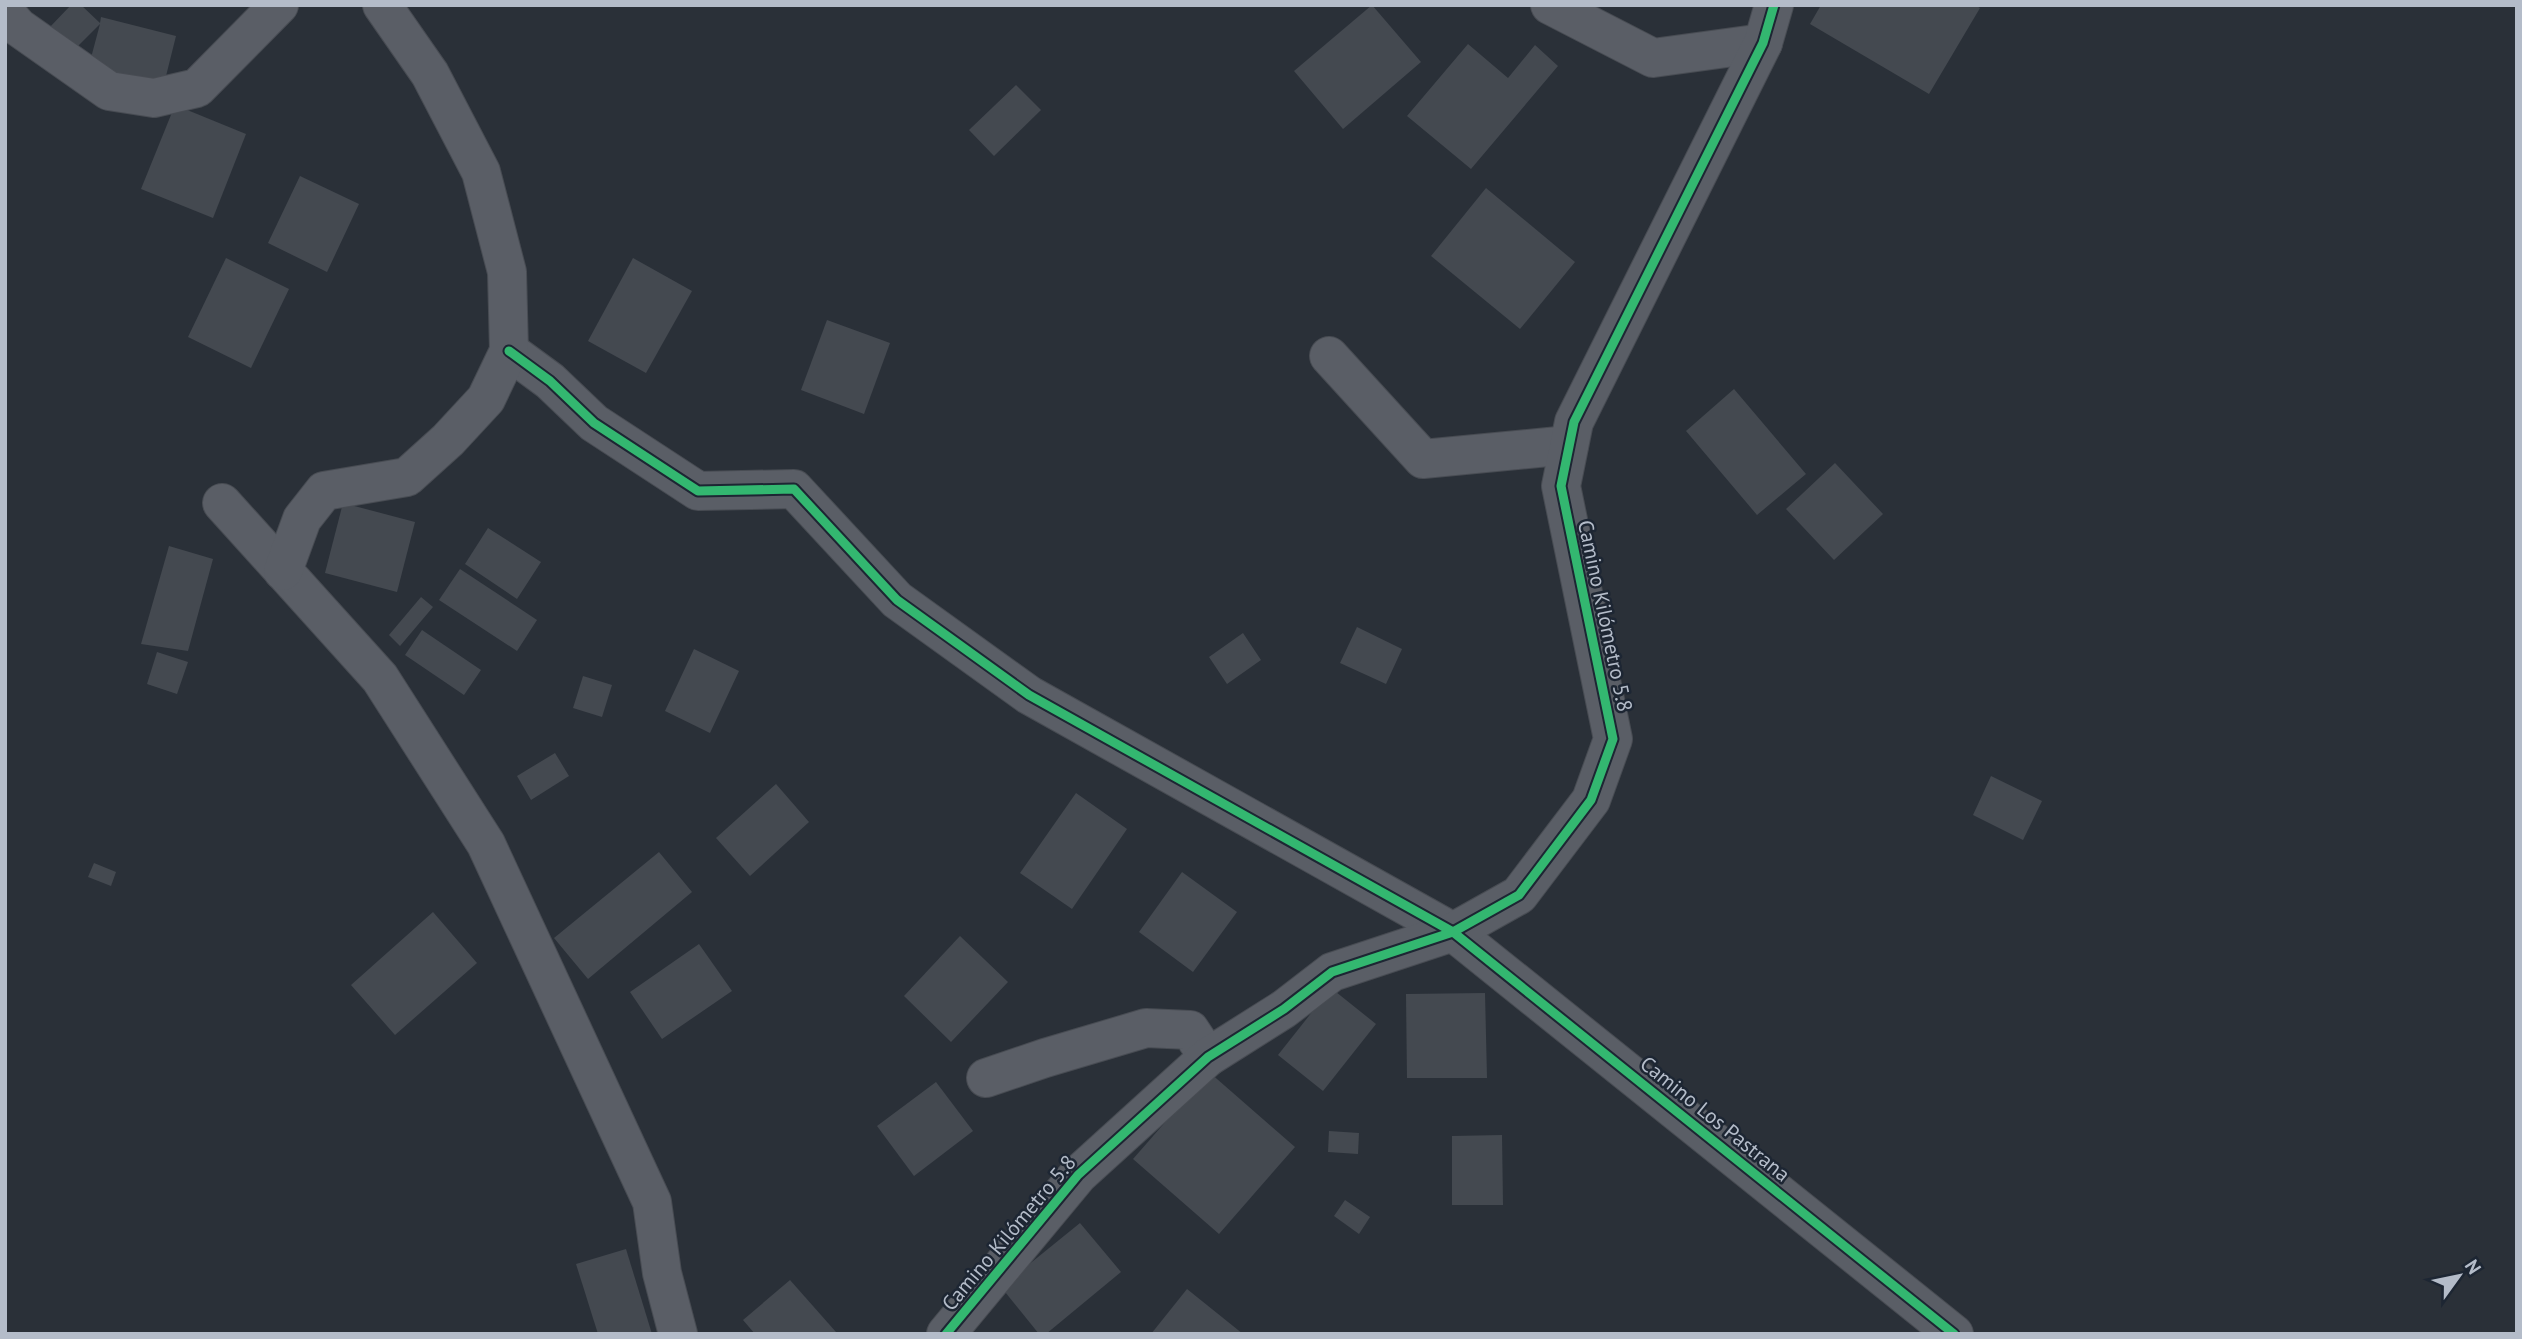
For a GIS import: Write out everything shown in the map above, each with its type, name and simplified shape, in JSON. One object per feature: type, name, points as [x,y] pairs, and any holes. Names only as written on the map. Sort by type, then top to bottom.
[{"type":"street","points":[[5,12],[18,27],[108,91],[154,98],[197,88],[279,5]]},
{"type":"street","points":[[283,571],[302,519],[324,491],[407,477],[449,440],[486,399],[509,351],[507,272],[481,172],[430,74],[382,5]]},
{"type":"street","points":[[1550,5],[1653,58],[1763,43]]},
{"type":"street","name":"Camino Kilómetro 5.8","points":[[946,1334],[1078,1175],[1208,1057],[1284,1009],[1332,972],[1453,932],[1519,895],[1591,800],[1613,739],[1561,486],[1574,422],[1763,43],[1774,5]]},
{"type":"street","name":"Camino Los Pastrana","points":[[509,351],[550,381],[594,423],[698,491],[794,489],[897,600],[1029,695],[1453,932],[1954,1334]]},
{"type":"street","points":[[1329,356],[1423,459],[1569,445]]},
{"type":"street","points":[[222,503],[380,678],[486,844],[652,1202],[662,1273],[678,1334]]},
{"type":"street","points":[[986,1079],[1146,1028],[1190,1030],[1208,1057]]},
{"type":"building","points":[[71,5],[81,5],[100,23],[101,17],[176,36],[163,88],[88,69],[100,24],[72,52],[49,28]]},
{"type":"building","points":[[1372,5],[1421,62],[1343,129],[1294,71]]},
{"type":"building","points":[[1821,5],[1975,5],[1980,8],[1929,94],[1810,24]]},
{"type":"building","points":[[1468,44],[1508,78],[1535,45],[1558,66],[1471,169],[1407,116]]},
{"type":"building","points":[[1016,85],[1041,110],[994,156],[969,130]]},
{"type":"building","points":[[175,105],[246,134],[213,218],[141,189]]},
{"type":"building","points":[[300,176],[359,204],[327,272],[268,243]]},
{"type":"building","points":[[1486,188],[1575,262],[1520,329],[1431,256]]},
{"type":"building","points":[[226,258],[289,289],[251,368],[188,337]]},
{"type":"building","points":[[633,258],[692,291],[646,373],[588,341]]},
{"type":"building","points":[[827,320],[890,343],[864,414],[801,390]]},
{"type":"building","points":[[1734,389],[1806,474],[1757,515],[1686,431]]},
{"type":"building","points":[[1835,463],[1883,514],[1834,560],[1786,509]]},
{"type":"building","points":[[343,503],[415,522],[397,592],[325,573]]},
{"type":"building","points":[[488,528],[541,562],[517,599],[465,564]]},
{"type":"building","points":[[169,546],[213,559],[188,651],[141,644]]},
{"type":"building","points":[[460,569],[537,620],[517,651],[439,600]]},
{"type":"building","points":[[421,597],[433,607],[400,646],[389,635]]},
{"type":"building","points":[[1357,627],[1402,649],[1386,684],[1340,663]]},
{"type":"building","points":[[422,630],[481,670],[464,695],[405,655]]},
{"type":"building","points":[[1243,633],[1261,660],[1227,684],[1209,657]]},
{"type":"building","points":[[694,649],[739,671],[710,733],[665,711]]},
{"type":"building","points":[[157,652],[188,662],[177,694],[147,684]]},
{"type":"building","points":[[583,676],[612,685],[602,717],[573,708]]},
{"type":"building","points":[[555,753],[569,776],[531,800],[517,776]]},
{"type":"building","points":[[1991,776],[2042,801],[2023,840],[1973,815]]},
{"type":"building","points":[[776,784],[809,822],[750,876],[716,838]]},
{"type":"building","points":[[1076,793],[1127,829],[1072,909],[1020,873]]},
{"type":"building","points":[[659,852],[692,892],[588,979],[554,938]]},
{"type":"building","points":[[94,863],[116,872],[111,886],[88,877]]},
{"type":"building","points":[[1182,872],[1237,912],[1193,972],[1139,932]]},
{"type":"building","points":[[433,912],[477,963],[395,1035],[351,985]]},
{"type":"building","points":[[960,936],[1008,982],[951,1042],[904,996]]},
{"type":"building","points":[[699,944],[732,991],[662,1039],[630,992]]},
{"type":"building","points":[[1331,988],[1376,1024],[1323,1091],[1278,1055]]},
{"type":"building","points":[[1485,993],[1487,1078],[1407,1078],[1406,994]]},
{"type":"building","points":[[1209,1072],[1295,1147],[1219,1234],[1133,1159]]},
{"type":"building","points":[[936,1082],[973,1131],[914,1176],[877,1126]]},
{"type":"building","points":[[1329,1131],[1359,1133],[1358,1154],[1328,1152]]},
{"type":"building","points":[[1502,1135],[1503,1205],[1452,1205],[1452,1136]]},
{"type":"building","points":[[1345,1200],[1370,1217],[1359,1234],[1334,1216]]},
{"type":"building","points":[[1080,1223],[1121,1272],[1046,1334],[1039,1334],[1001,1287]]},
{"type":"building","points":[[626,1249],[652,1334],[598,1334],[576,1264]]},
{"type":"building","points":[[790,1280],[835,1334],[755,1334],[743,1320]]},
{"type":"building","points":[[1187,1289],[1243,1334],[1151,1334]]},
{"type":"cycle path","points":[[946,1334],[1078,1175],[1208,1057],[1284,1009],[1332,972],[1453,932],[1519,895],[1591,800],[1613,739],[1561,486],[1574,422],[1763,43],[1774,5]]},
{"type":"cycle path","points":[[509,351],[550,381],[594,423],[698,491],[794,489],[897,600],[1029,695],[1453,932],[1954,1334]]}]
